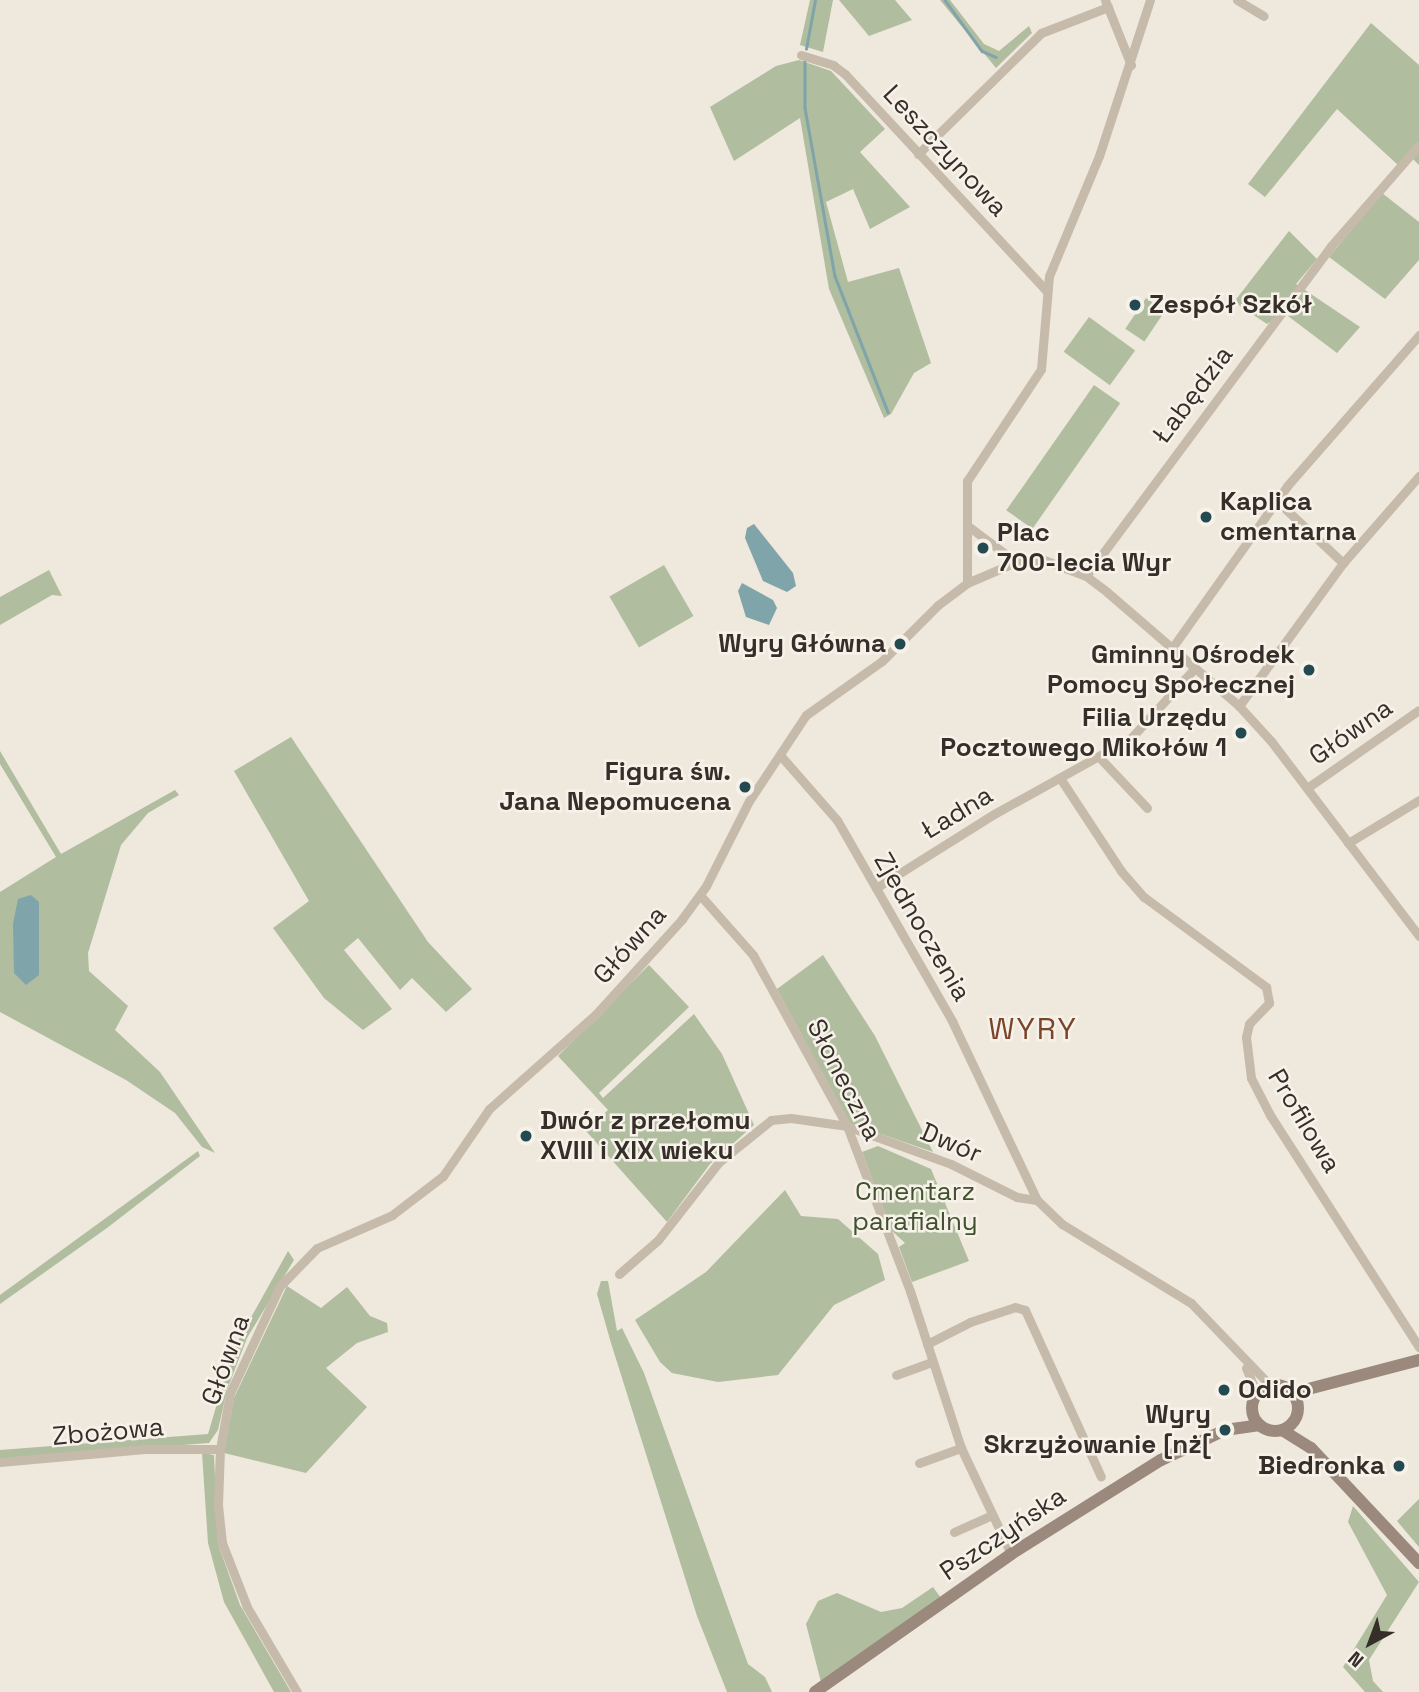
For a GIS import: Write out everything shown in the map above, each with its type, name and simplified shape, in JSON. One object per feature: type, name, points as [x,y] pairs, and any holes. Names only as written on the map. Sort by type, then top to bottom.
[{"type":"main road","points":[[1419,1360],[1293,1393],[1282,1386],[1270,1385],[1257,1394],[1252,1407],[1259,1425],[1282,1430],[1311,1448],[1419,1563]]},
{"type":"main road","points":[[1282,1430],[1331,1385]]},
{"type":"main road","points":[[1293,1393],[1297,1414],[1311,1448]]},
{"type":"main road","name":"Pszczyńska","points":[[1225,1430],[1252,1407]]},
{"type":"main road","name":"Pszczyńska","points":[[815,1692],[1011,1554],[1178,1450],[1225,1430],[1259,1425]]},
{"type":"street","points":[[967,583],[971,471],[1035,385],[1041,369],[1049,276],[1131,65],[1150,0]]},
{"type":"street","points":[[1237,0],[1264,16]]},
{"type":"street","points":[[918,154],[1041,33],[1107,3],[1131,65]]},
{"type":"street","name":"Leszczynowa","points":[[801,55],[833,65],[845,74],[1047,291]]},
{"type":"street","name":"Łabędzia","points":[[1086,576],[1315,267],[1419,145]]},
{"type":"street","points":[[1172,648],[1277,501],[1320,446],[1419,335]]},
{"type":"street","points":[[1239,706],[1343,563],[1419,476]]},
{"type":"street","points":[[1277,501],[1343,563]]},
{"type":"street","points":[[968,526],[1016,562]]},
{"type":"street","name":"Główna","points":[[297,1692],[247,1606],[222,1543],[220,1449],[230,1393],[244,1356],[292,1271],[317,1248],[392,1215],[443,1176],[489,1109],[596,1014],[700,895],[749,802],[806,715],[882,661],[937,604],[967,583],[1016,562],[1044,560],[1086,576],[1239,706],[1307,788],[1419,936]]},
{"type":"street","name":"Ładna","points":[[876,888],[1099,757],[1145,726],[1195,668]]},
{"type":"street","name":"Główna","points":[[1307,788],[1419,710]]},
{"type":"street","name":"Zjednoczenia","points":[[780,755],[821,799],[953,1021],[1037,1200],[1062,1224],[1191,1303],[1226,1335],[1243,1360],[1257,1394]]},
{"type":"street","points":[[1099,757],[1147,808]]},
{"type":"street","name":"Profilowa","points":[[1060,778],[1121,871],[1144,897],[1266,987],[1269,1003],[1249,1024],[1246,1037],[1251,1078],[1270,1115],[1419,1347]]},
{"type":"street","points":[[1348,843],[1419,800]]},
{"type":"street","name":"Słoneczna","points":[[700,895],[753,955],[847,1126],[927,1344],[961,1448],[1011,1554]]},
{"type":"street","name":"Dwór","points":[[620,1274],[658,1240],[719,1162],[761,1126],[791,1118],[847,1126],[951,1164],[1017,1197],[1037,1200]]},
{"type":"street","points":[[927,1344],[981,1319],[1015,1307],[1025,1310],[1101,1477]]},
{"type":"street","name":"Zjednoczenia","points":[[1243,1360],[1270,1385]]},
{"type":"street","points":[[896,1374],[932,1362]]},
{"type":"street","points":[[919,1463],[961,1448]]},
{"type":"street","name":"Zbożowa","points":[[0,1462],[147,1449],[220,1449]]},
{"type":"street","points":[[954,1532],[992,1515]]},
{"type":"green space","points":[[810,0],[833,0],[823,52],[800,45]]},
{"type":"green space","points":[[839,0],[895,0],[912,20],[869,36]]},
{"type":"green space","points":[[940,0],[950,0],[984,44],[999,51],[1029,26],[1032,33],[996,68]]},
{"type":"green space","points":[[1371,23],[1419,65],[1419,165],[1413,159],[1398,165],[1337,109],[1265,197],[1248,184]]},
{"type":"green space","points":[[799,60],[831,71],[885,129],[860,152],[910,207],[870,229],[853,189],[826,202],[848,282],[899,268],[931,363],[914,373],[891,414],[884,418],[829,289],[800,118],[734,161],[710,107],[776,66]]},
{"type":"green space","points":[[1382,193],[1419,222],[1419,260],[1385,299],[1329,257]]},
{"type":"green space","points":[[1289,231],[1317,259],[1296,284],[1360,327],[1337,353],[1284,313],[1267,324],[1234,302]]},
{"type":"green space","points":[[1146,298],[1165,311],[1144,342],[1125,329]]},
{"type":"green space","points":[[1089,317],[1135,351],[1110,385],[1064,352]]},
{"type":"green space","points":[[1094,385],[1120,403],[1032,529],[1006,510]]},
{"type":"green space","points":[[664,565],[694,616],[639,648],[609,596]]},
{"type":"green space","points":[[49,570],[62,596],[52,595],[0,625],[0,597]]},
{"type":"green space","points":[[291,737],[428,942],[472,989],[446,1012],[412,978],[400,990],[358,938],[344,950],[392,1009],[363,1030],[324,998],[273,928],[309,901],[234,771]]},
{"type":"green space","points":[[0,751],[61,854],[175,790],[179,795],[148,813],[121,845],[88,953],[89,971],[128,1006],[115,1030],[160,1072],[215,1153],[202,1147],[175,1113],[126,1080],[0,1012],[0,892],[56,857],[0,764]]},
{"type":"green space","points":[[823,955],[875,1036],[933,1152],[849,1123],[777,989]]},
{"type":"green space","points":[[649,965],[689,1007],[599,1093],[603,1098],[694,1014],[722,1054],[754,1125],[710,1164],[667,1222],[586,1131],[608,1110],[558,1056]]},
{"type":"green space","name":"Cmentarz parafialny","points":[[878,1146],[931,1169],[969,1261],[912,1282],[899,1247],[905,1243],[892,1231],[862,1152]]},
{"type":"green space","points":[[198,1151],[200,1156],[107,1228],[0,1304],[0,1295]]},
{"type":"green space","points":[[785,1190],[801,1216],[838,1219],[878,1254],[885,1280],[834,1305],[778,1375],[718,1382],[672,1373],[660,1362],[635,1320],[706,1272]]},
{"type":"green space","points":[[288,1251],[294,1260],[247,1338],[227,1390],[218,1430],[209,1443],[0,1459],[0,1450],[208,1434],[233,1350]]},
{"type":"green space","points":[[601,1281],[608,1281],[617,1331],[622,1328],[644,1373],[748,1664],[765,1677],[772,1692],[727,1692],[697,1616],[611,1343],[597,1294]]},
{"type":"green space","points":[[287,1286],[321,1308],[347,1287],[370,1316],[387,1323],[388,1332],[357,1343],[326,1368],[367,1407],[306,1473],[224,1453],[234,1398]]},
{"type":"green space","points":[[202,1453],[214,1455],[218,1544],[240,1605],[291,1692],[274,1692],[224,1602],[208,1543]]},
{"type":"green space","points":[[1419,1499],[1419,1547],[1397,1521]]},
{"type":"green space","points":[[1353,1506],[1419,1582],[1369,1660],[1373,1681],[1383,1692],[1365,1692],[1343,1667],[1387,1595],[1348,1522]]},
{"type":"green space","points":[[933,1587],[941,1598],[821,1682],[806,1624],[818,1601],[837,1593],[881,1612],[902,1608]]},
{"type":"water","points":[[754,524],[793,573],[796,586],[787,592],[763,581],[745,538],[747,528]]},
{"type":"water","points":[[742,583],[773,600],[777,608],[769,625],[746,617],[738,591]]},
{"type":"water","points":[[31,895],[39,902],[39,975],[26,985],[14,973],[13,924],[18,899]]},
{"type":"waterway","points":[[806,49],[815,0]]},
{"type":"waterway","points":[[945,0],[982,51],[996,57]]},
{"type":"waterway","points":[[805,60],[805,108],[835,276],[888,412]]},
{"type":"place","name":"Zespół Szkół","points":[[1135,305]]},
{"type":"place","name":"Kaplica cmentarna","points":[[1206,517]]},
{"type":"place","name":"Plac 700-lecia Wyr","points":[[983,548]]},
{"type":"place","name":"Wyry Główna","points":[[900,644]]},
{"type":"place","name":"Gminny Ośrodek Pomocy Społecznej","points":[[1309,670]]},
{"type":"place","name":"Filia Urzędu Pocztowego Mikołów 1","points":[[1241,733]]},
{"type":"place","name":"Figura św. Jana Nepomucena","points":[[745,787]]},
{"type":"place","name":"Dwór z przełomu XVIII i XIX wieku","points":[[526,1136]]},
{"type":"place","name":"Odido","points":[[1224,1390]]},
{"type":"place","name":"Wyry Skrzyżowanie [nż[","points":[[1225,1430]]},
{"type":"place","name":"Biedronka","points":[[1399,1466]]},
{"type":"district","name":"WYRY","points":[[1033,1029]]}]
